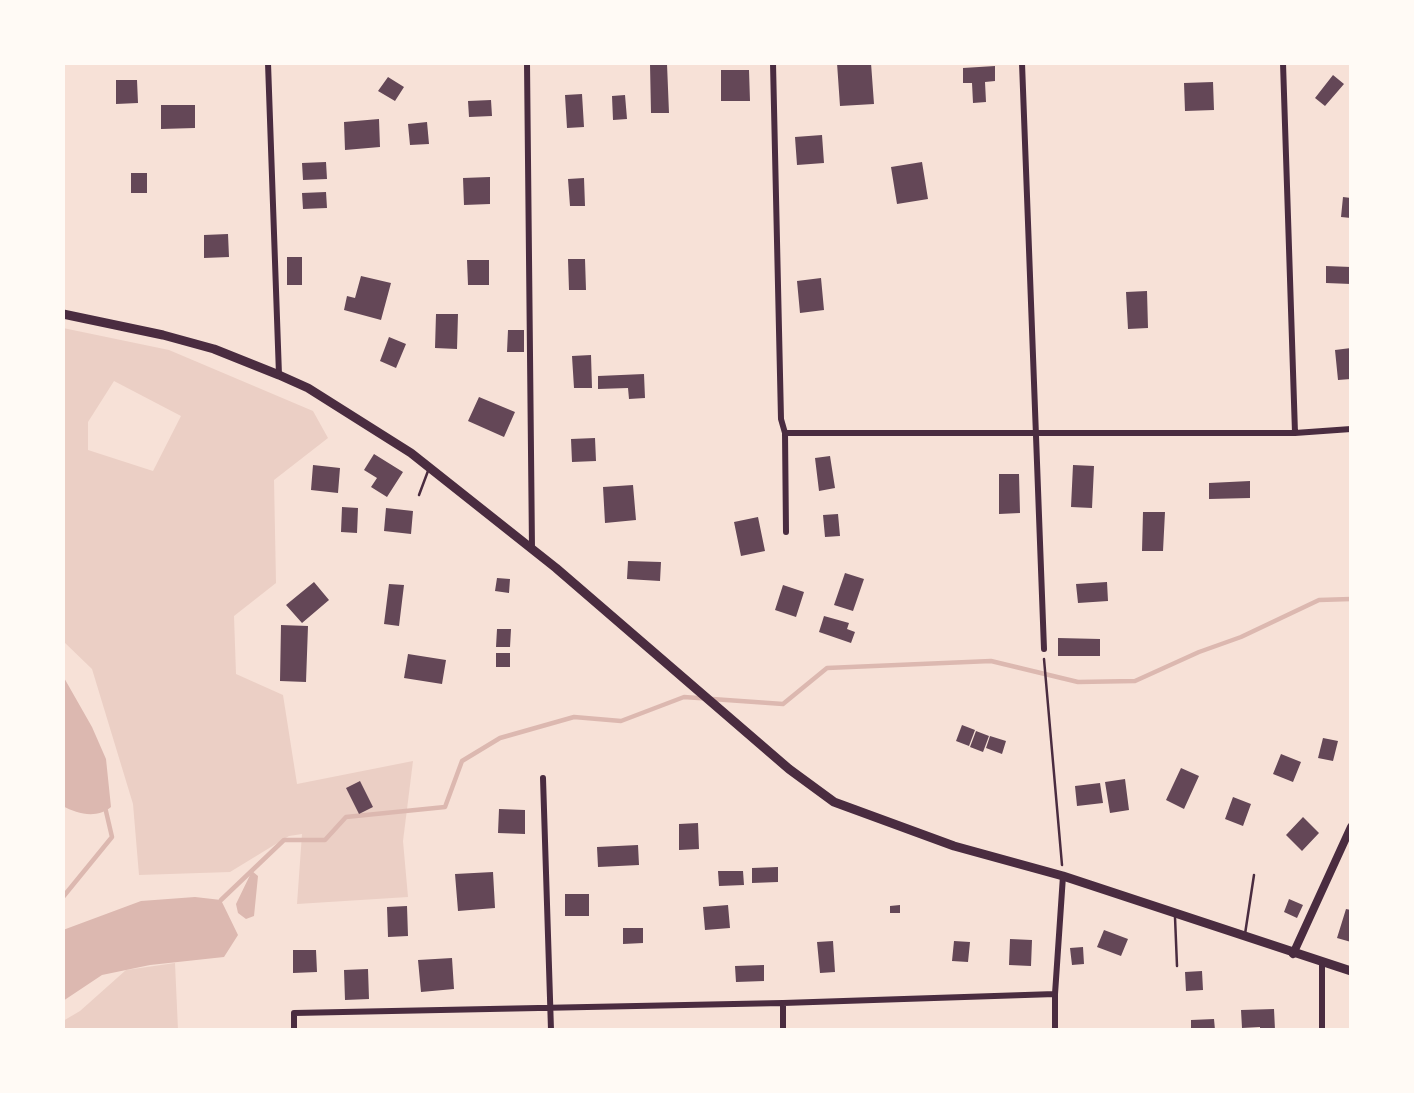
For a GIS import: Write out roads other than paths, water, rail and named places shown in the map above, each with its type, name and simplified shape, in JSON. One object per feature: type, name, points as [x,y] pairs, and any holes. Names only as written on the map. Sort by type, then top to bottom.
[{"type":"main road","points":[[63,314],[163,335],[214,349],[308,388],[411,453],[532,549],[789,769],[834,802],[954,846],[1063,876],[1351,971]]},
{"type":"street","points":[[268,63],[279,375]]},
{"type":"street","points":[[527,63],[532,549]]},
{"type":"street","points":[[773,63],[780,419],[785,433],[786,532]]},
{"type":"street","points":[[1022,63],[1044,649]]},
{"type":"street","points":[[1283,63],[1295,433]]},
{"type":"street","points":[[785,433],[1295,433],[1351,429]]},
{"type":"street","points":[[543,778],[551,1030]]},
{"type":"street","points":[[1293,954],[1351,827]]},
{"type":"street","points":[[1055,1030],[1063,876]]},
{"type":"street","points":[[1322,962],[1322,1030]]},
{"type":"street","points":[[294,1030],[293,1013],[783,1003],[1055,994]]},
{"type":"street","points":[[783,1003],[783,1030]]},
{"type":"lane","points":[[419,495],[429,468]]},
{"type":"lane","points":[[1245,937],[1254,875]]},
{"type":"lane","points":[[1175,913],[1177,966]]},
{"type":"waterway","points":[[221,900],[284,840],[325,840],[346,817],[445,807],[462,761],[500,738],[574,717],[621,721],[684,697],[783,704],[827,668],[991,661],[1078,682],[1135,681],[1199,652],[1241,637],[1319,600],[1351,599]]},
{"type":"waterway","points":[[63,897],[112,837],[105,807]]}]
